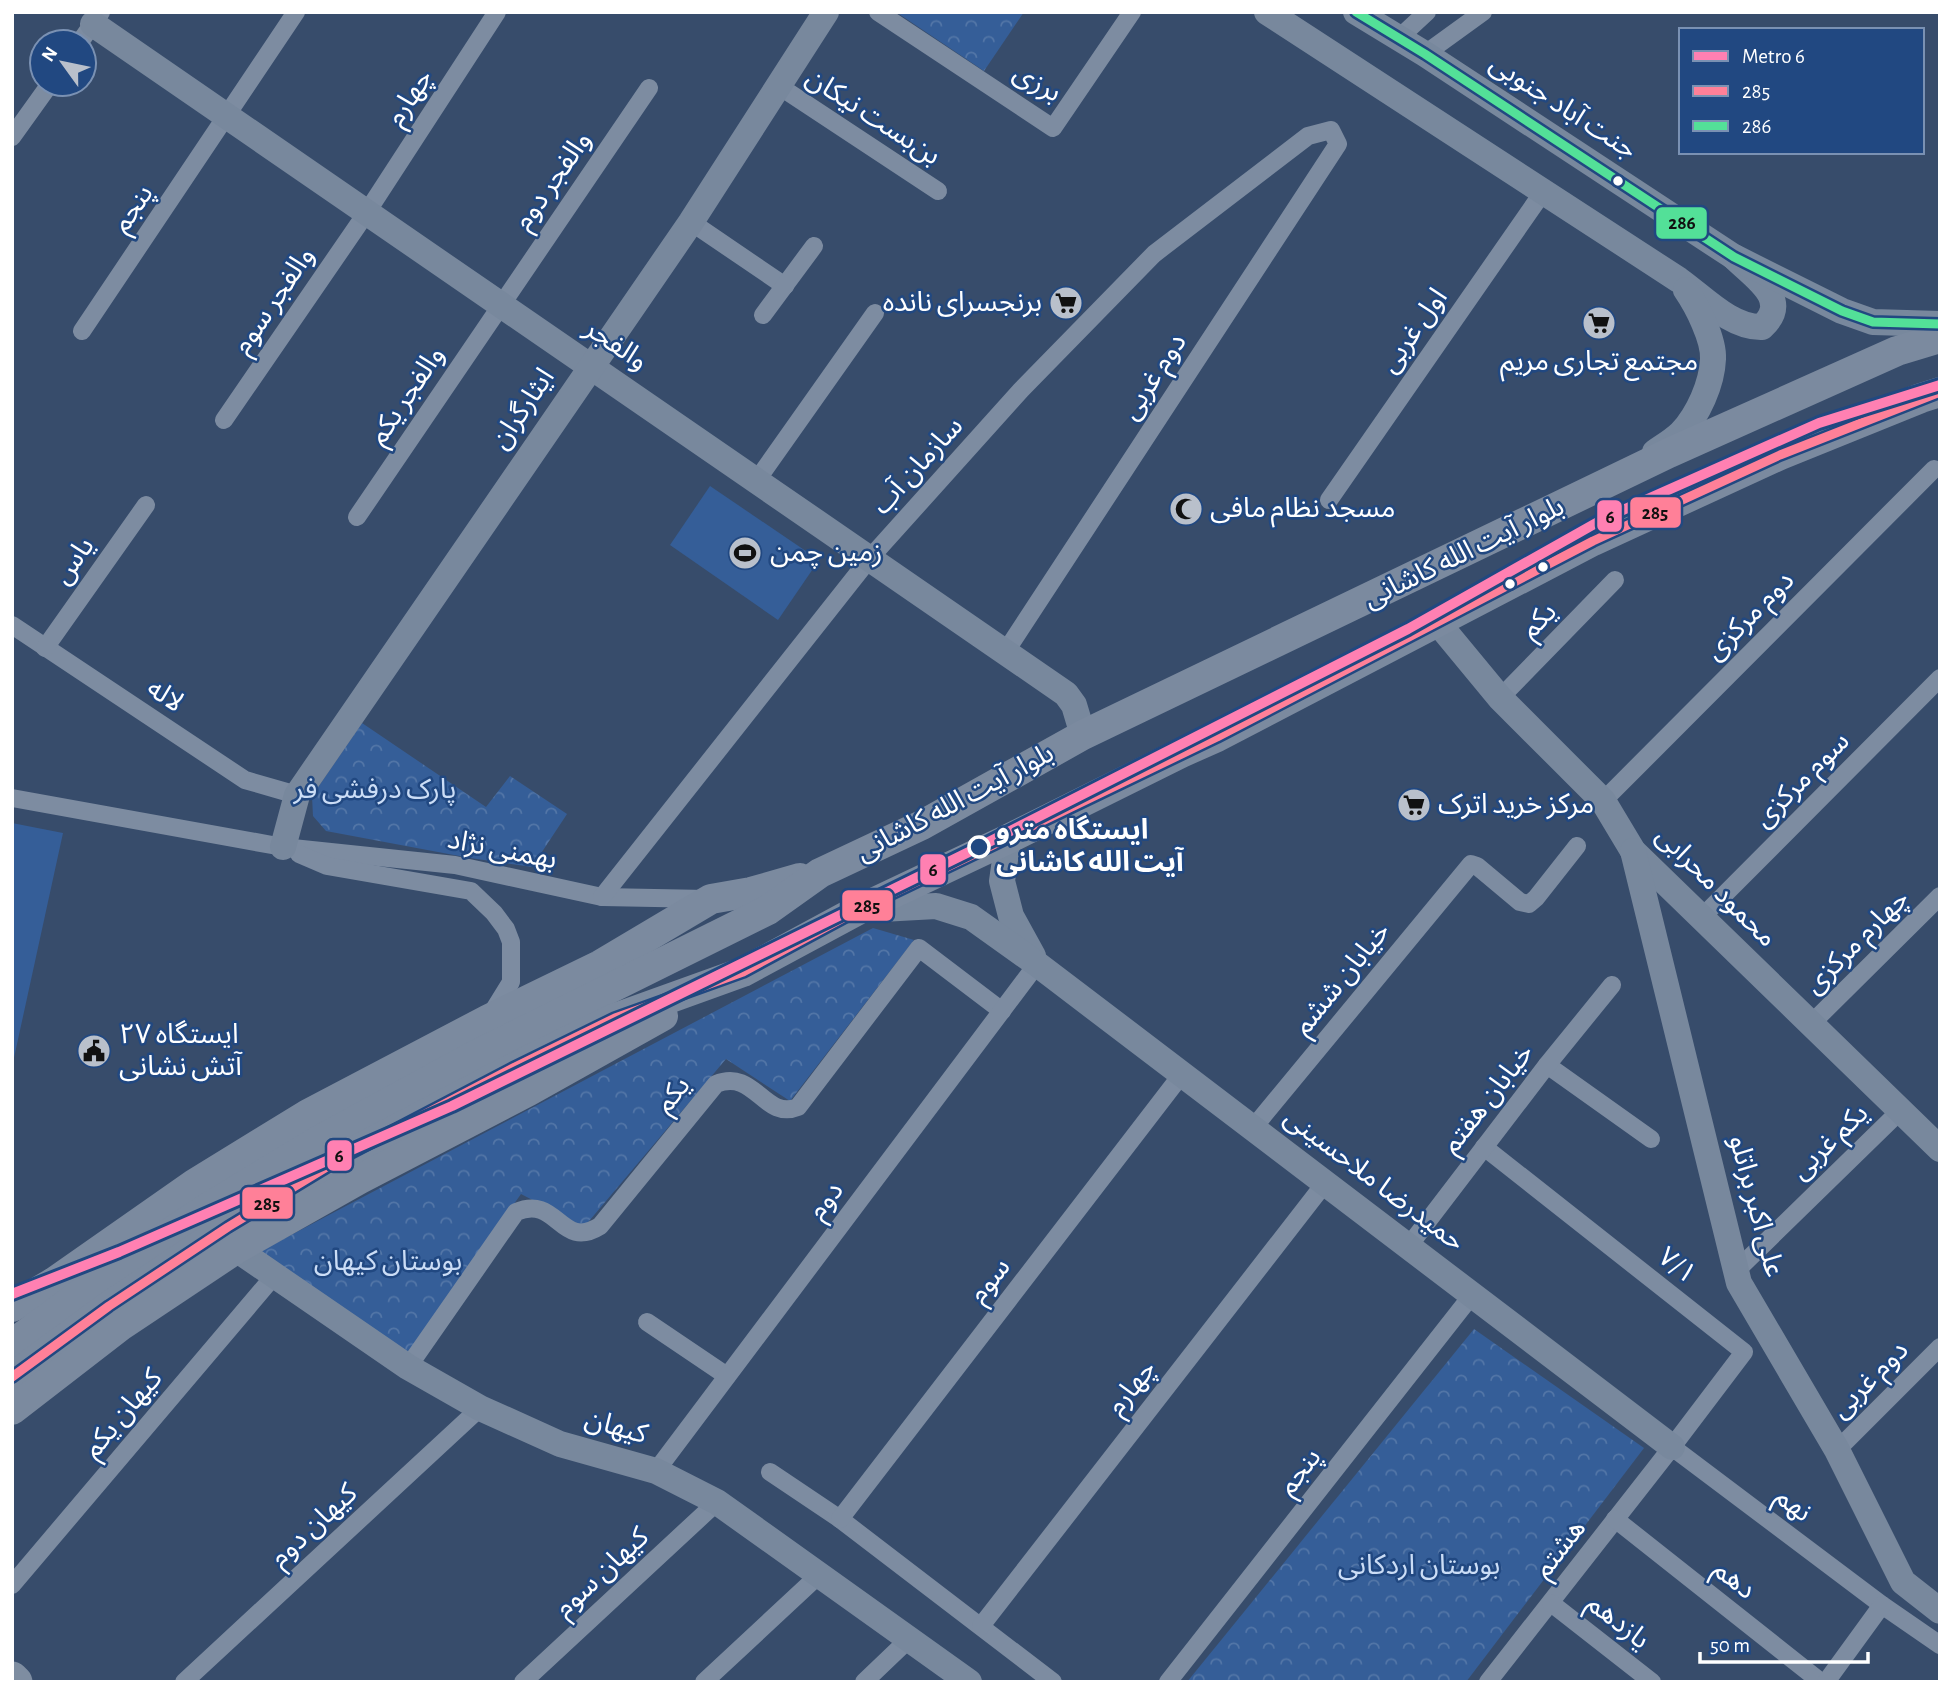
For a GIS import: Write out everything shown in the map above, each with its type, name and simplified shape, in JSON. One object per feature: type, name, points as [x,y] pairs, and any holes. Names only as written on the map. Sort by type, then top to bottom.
[{"type":"main road","name":"بلوار آیت الله کاشانی","points":[[12,1344],[102,1278],[201,1212],[318,1140],[476,1055],[768,910],[820,873],[922,825],[1083,735],[1805,391],[1897,351],[1940,338]]},
{"type":"main road","name":"بلوار آیت الله کاشانی","points":[[12,1377],[109,1306],[228,1227],[345,1156],[515,1067],[615,1018],[743,972],[858,910],[1217,737],[1593,541],[1780,456],[1933,401]]},
{"type":"main road","points":[[12,1307],[54,1282],[194,1184],[308,1114],[487,1020],[600,965],[711,899],[751,892],[820,873]]},
{"type":"main road","points":[[12,1410],[122,1325],[236,1250],[360,1179],[743,972]]},
{"type":"street","name":"پنجم","points":[[82,331],[296,12]]},
{"type":"street","name":"چهارم","points":[[367,212],[497,12]]},
{"type":"street","name":"ایثارگران","points":[[284,847],[297,795],[691,222],[826,12]]},
{"type":"street","name":"برزی","points":[[878,12],[1053,128],[1132,12]]},
{"type":"street","points":[[1267,12],[1679,280],[1736,321],[1752,327],[1762,327],[1771,319],[1775,306],[1770,292],[1734,257]]},
{"type":"street","name":"جنت آباد جنوبی","points":[[1356,12],[1426,54],[1734,257]]},
{"type":"street","points":[[1399,38],[1427,12]]},
{"type":"street","points":[[1426,54],[1483,12]]},
{"type":"street","name":"والفجر","points":[[91,26],[227,116],[1006,651],[1066,694],[1074,705],[1083,735]]},
{"type":"street","name":"بن‌بست نیکان","points":[[779,86],[938,191]]},
{"type":"street","name":"والفجر دوم","points":[[500,304],[649,88]]},
{"type":"street","points":[[12,138],[40,98]]},
{"type":"street","name":"سازمان آب","points":[[602,897],[870,558],[1021,390],[1154,254],[1308,136],[1331,130]]},
{"type":"street","name":"دوم غربی","points":[[1006,651],[1338,144],[1331,130]]},
{"type":"street","name":"اول غربی","points":[[1329,500],[1543,192]]},
{"type":"street","name":"والفجر سوم","points":[[224,420],[367,212]]},
{"type":"street","points":[[691,222],[785,286]]},
{"type":"street","points":[[764,316],[814,246]]},
{"type":"street","points":[[1734,257],[1842,311],[1873,322],[1940,324]]},
{"type":"street","points":[[1591,491],[1650,457],[1681,432],[1699,406],[1713,358],[1708,335],[1695,303],[1679,280]]},
{"type":"street","name":"والفجر یکم","points":[[357,517],[500,304]]},
{"type":"street","points":[[757,480],[875,313]]},
{"type":"street","name":"دوم مرکزی","points":[[1603,801],[1934,469]]},
{"type":"street","name":"یاس","points":[[45,648],[146,505]]},
{"type":"street","name":"یکم","points":[[1500,698],[1615,580]]},
{"type":"street","name":"محمود محرابی","points":[[1438,623],[1500,698],[1603,801],[1633,851],[1901,1110],[1936,1138]]},
{"type":"street","name":"لاله","points":[[12,625],[245,780],[297,795]]},
{"type":"street","name":"سوم مرکزی","points":[[1701,918],[1940,678]]},
{"type":"street","name":"بهمنی نژاد","points":[[12,798],[284,847],[455,865],[602,897],[711,899]]},
{"type":"street","points":[[1008,839],[1002,881],[1011,916],[1037,964]]},
{"type":"street","name":"خیابان ششم","points":[[1253,1128],[1471,864],[1520,902],[1529,904],[1577,846]]},
{"type":"street","name":"بهمنی نژاد","points":[[284,847],[327,866],[471,891],[494,913],[506,929],[511,942],[511,982],[487,1020]]},
{"type":"street","name":"علی اکبر براتلو","points":[[1633,851],[1739,1283],[1837,1450],[1903,1582],[1940,1611]]},
{"type":"street","name":"چهارم مرکزی","points":[[1811,1024],[1940,897]]},
{"type":"street","name":"حمیدرضا ملاحسینی","points":[[858,910],[936,906],[971,917],[1037,964],[1672,1447]]},
{"type":"street","name":"یکم","points":[[408,1367],[516,1212],[530,1206],[542,1209],[575,1233],[589,1233],[600,1226],[716,1084],[729,1079],[742,1083],[777,1108],[788,1111],[798,1107],[919,948],[1002,1011]]},
{"type":"street","name":"دوم","points":[[656,1471],[1037,964]]},
{"type":"street","name":"خیابان هفتم","points":[[1408,1247],[1546,1065],[1612,985]]},
{"type":"street","points":[[1546,1065],[1651,1139]]},
{"type":"street","name":"سوم","points":[[839,1519],[1182,1074]]},
{"type":"street","name":"یکم غربی","points":[[1737,1271],[1901,1110]]},
{"type":"street","name":"۷/۱","points":[[1484,1147],[1744,1352],[1672,1447]]},
{"type":"street","name":"چهارم","points":[[981,1626],[1325,1183]]},
{"type":"street","name":"کیهان","points":[[236,1250],[408,1367],[480,1408],[560,1444],[656,1471],[717,1502],[969,1682]]},
{"type":"street","name":"کیهان یکم","points":[[12,1585],[274,1276]]},
{"type":"street","name":"پنجم","points":[[1168,1682],[1472,1295]]},
{"type":"street","points":[[648,1322],[727,1376]]},
{"type":"street","name":"دوم غربی","points":[[1837,1450],[1940,1347]]},
{"type":"street","name":"کیهان دوم","points":[[184,1682],[480,1408]]},
{"type":"street","name":"هشتم","points":[[1488,1682],[1672,1447]]},
{"type":"street","name":"نهم","points":[[1672,1447],[1882,1605],[1940,1645]]},
{"type":"street","points":[[769,1472],[839,1519],[1053,1682]]},
{"type":"street","name":"کیهان سوم","points":[[523,1682],[717,1502]]},
{"type":"street","name":"دهم","points":[[1615,1519],[1824,1682]]},
{"type":"street","points":[[704,1682],[819,1575]]},
{"type":"street","name":"یازدهم","points":[[1551,1603],[1652,1682]]},
{"type":"street","points":[[1824,1682],[1882,1605]]},
{"type":"street","points":[[864,1682],[909,1639]]},
{"type":"green space","points":[[896,12],[1024,12],[984,71]]},
{"type":"green space","name":"زمین چمن","points":[[710,486],[819,560],[778,620],[670,545]]},
{"type":"green space","name":"پارک درفشی فر","points":[[362,723],[486,807],[510,776],[567,814],[532,867],[326,831],[313,816],[312,796]]},
{"type":"green space","points":[[12,823],[63,833],[12,1067]]},
{"type":"green space","name":"بوستان کیهان","points":[[873,928],[914,940],[790,1101],[726,1059],[584,1227],[521,1194],[405,1357],[255,1254]]},
{"type":"green space","name":"بوستان اردکانی","points":[[1474,1329],[1644,1448],[1466,1682],[1187,1682]]},
{"type":"metro line","name":"6","points":[[12,1294],[119,1252],[452,1106],[979,847],[1408,629],[1605,518],[1819,423],[1940,385]]},
{"type":"transit line","name":"286","points":[[1356,12],[1425,54],[1734,257],[1842,311],[1873,322],[1940,324]]},
{"type":"transit line","name":"285","points":[[12,1377],[109,1306],[228,1227],[345,1156],[515,1067],[615,1018],[743,972],[858,910],[1217,737],[1593,541],[1780,455],[1940,392]]},
{"type":"place","name":"برنجسرای نانده","points":[[1066,303]]},
{"type":"place","name":"مجتمع تجاری مریم","points":[[1599,323]]},
{"type":"place","name":"مسجد نظام مافی","points":[[1186,509]]},
{"type":"place","name":"زمین چمن","points":[[745,553]]},
{"type":"place","name":"مرکز خرید اترک","points":[[1414,805]]},
{"type":"place","name":"ایستگاه مترو آیت الله کاشانی","points":[[979,847]]},
{"type":"place","name":"ایستگاه ۲۷ آتش نشانی","points":[[94,1051]]}]
